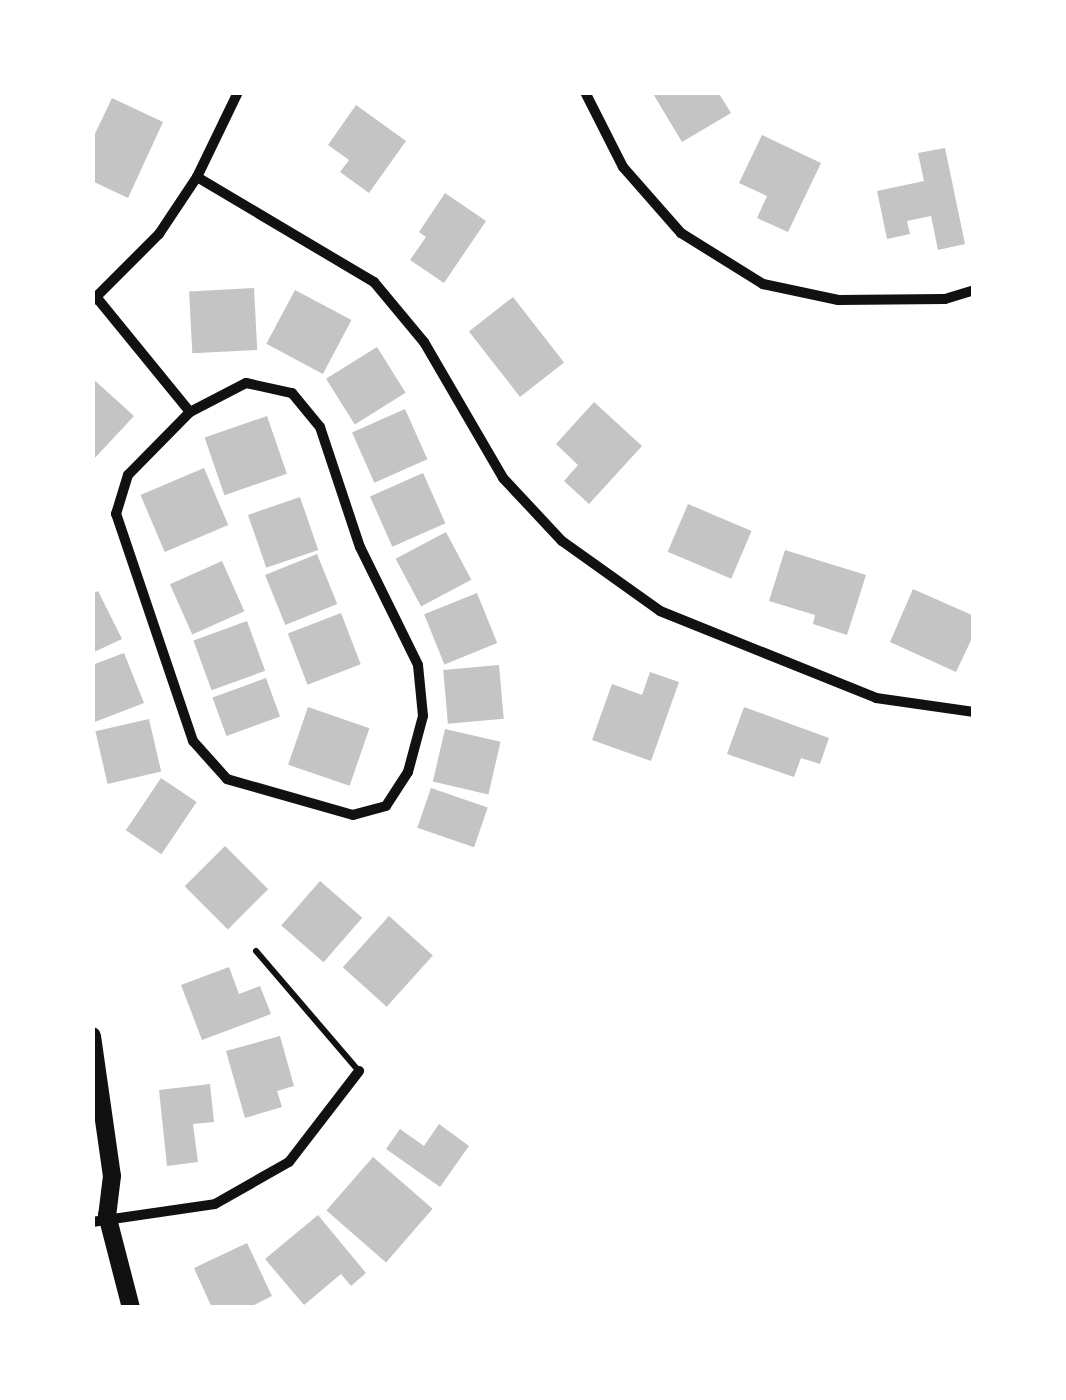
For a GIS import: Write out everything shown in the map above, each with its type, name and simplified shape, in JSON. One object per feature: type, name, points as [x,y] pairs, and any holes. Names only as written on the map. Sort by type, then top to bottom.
[{"type":"main road","points":[[92,1036],[112,1176],[97,1213],[132,1308]]},
{"type":"street","points":[[190,412],[95,300],[159,234],[197,177],[238,92]]},
{"type":"street","points":[[586,92],[623,167],[681,233],[764,284],[838,300],[945,300],[974,290]]},
{"type":"street","points":[[197,177],[374,282],[424,342],[503,478],[562,541],[660,612],[876,698],[974,712]]},
{"type":"street","points":[[246,383],[292,393],[320,427],[360,547],[418,665],[423,716],[408,772],[386,806],[353,814],[227,780],[193,741],[116,514],[128,475],[190,412],[246,383]]},
{"type":"street","points":[[97,1213],[214,1204],[289,1162],[359,1072]]},
{"type":"lane","points":[[256,951],[359,1072]]},
{"type":"building","points":[[652,92],[718,92],[731,113],[682,142]]},
{"type":"building","points":[[112,98],[163,122],[128,198],[92,181],[92,140]]},
{"type":"building","points":[[356,105],[406,141],[369,193],[340,172],[349,160],[328,145]]},
{"type":"building","points":[[762,135],[821,163],[788,232],[757,218],[767,196],[739,183]]},
{"type":"building","points":[[945,148],[965,244],[938,250],[931,216],[907,221],[910,234],[887,239],[877,191],[924,181],[918,153]]},
{"type":"building","points":[[445,193],[486,221],[444,283],[410,260],[426,237],[419,232]]},
{"type":"building","points":[[254,288],[257,350],[192,353],[189,291]]},
{"type":"building","points":[[295,290],[352,320],[323,374],[266,344]]},
{"type":"building","points":[[513,297],[564,362],[520,397],[469,331]]},
{"type":"building","points":[[377,347],[406,393],[355,425],[326,379]]},
{"type":"building","points":[[92,378],[134,416],[92,461]]},
{"type":"building","points":[[594,402],[642,446],[589,504],[564,481],[578,465],[556,444]]},
{"type":"building","points":[[405,409],[427,459],[374,483],[352,433]]},
{"type":"building","points":[[267,416],[287,474],[224,495],[205,437]]},
{"type":"building","points":[[204,468],[228,525],[165,552],[140,495]]},
{"type":"building","points":[[423,473],[445,523],[392,547],[370,497]]},
{"type":"building","points":[[300,497],[318,550],[266,568],[248,515]]},
{"type":"building","points":[[688,504],[752,531],[731,579],[668,552]]},
{"type":"building","points":[[446,532],[471,580],[421,606],[396,559]]},
{"type":"building","points":[[785,550],[866,575],[847,635],[813,624],[815,615],[769,601]]},
{"type":"building","points":[[317,554],[337,604],[285,625],[265,575]]},
{"type":"building","points":[[222,561],[244,611],[192,634],[170,584]]},
{"type":"building","points":[[913,589],[974,616],[974,634],[956,672],[890,642]]},
{"type":"building","points":[[98,591],[122,639],[92,653],[92,594]]},
{"type":"building","points":[[477,593],[497,643],[444,664],[424,614]]},
{"type":"building","points":[[341,613],[361,664],[307,685],[288,633]]},
{"type":"building","points":[[247,621],[265,671],[212,690],[193,640]]},
{"type":"building","points":[[124,653],[144,703],[92,723],[92,665]]},
{"type":"building","points":[[499,665],[504,719],[448,724],[443,670]]},
{"type":"building","points":[[650,672],[679,682],[651,761],[592,740],[612,684],[642,695]]},
{"type":"building","points":[[266,678],[280,717],[226,736],[212,697]]},
{"type":"building","points":[[308,707],[369,728],[350,786],[288,765]]},
{"type":"building","points":[[744,707],[829,738],[820,764],[801,758],[794,777],[727,754]]},
{"type":"building","points":[[149,719],[161,772],[108,784],[95,731]]},
{"type":"building","points":[[445,729],[501,742],[488,794],[433,782]]},
{"type":"building","points":[[161,778],[197,802],[161,854],[126,830]]},
{"type":"building","points":[[431,788],[488,808],[474,847],[417,828]]},
{"type":"building","points":[[225,846],[268,889],[228,929],[185,886]]},
{"type":"building","points":[[320,881],[362,918],[324,962],[281,926]]},
{"type":"building","points":[[389,916],[433,955],[387,1007],[343,967]]},
{"type":"building","points":[[229,967],[239,994],[260,986],[271,1014],[202,1040],[181,985]]},
{"type":"building","points":[[280,1036],[294,1086],[277,1091],[282,1107],[245,1118],[226,1051]]},
{"type":"building","points":[[210,1084],[214,1122],[193,1124],[198,1162],[167,1166],[159,1090]]},
{"type":"building","points":[[439,1124],[469,1146],[440,1187],[386,1149],[400,1129],[424,1146]]},
{"type":"building","points":[[373,1157],[433,1209],[386,1262],[326,1211]]},
{"type":"building","points":[[318,1215],[366,1273],[351,1286],[341,1274],[304,1305],[265,1259]]},
{"type":"building","points":[[247,1243],[272,1296],[248,1308],[212,1308],[194,1268]]}]
